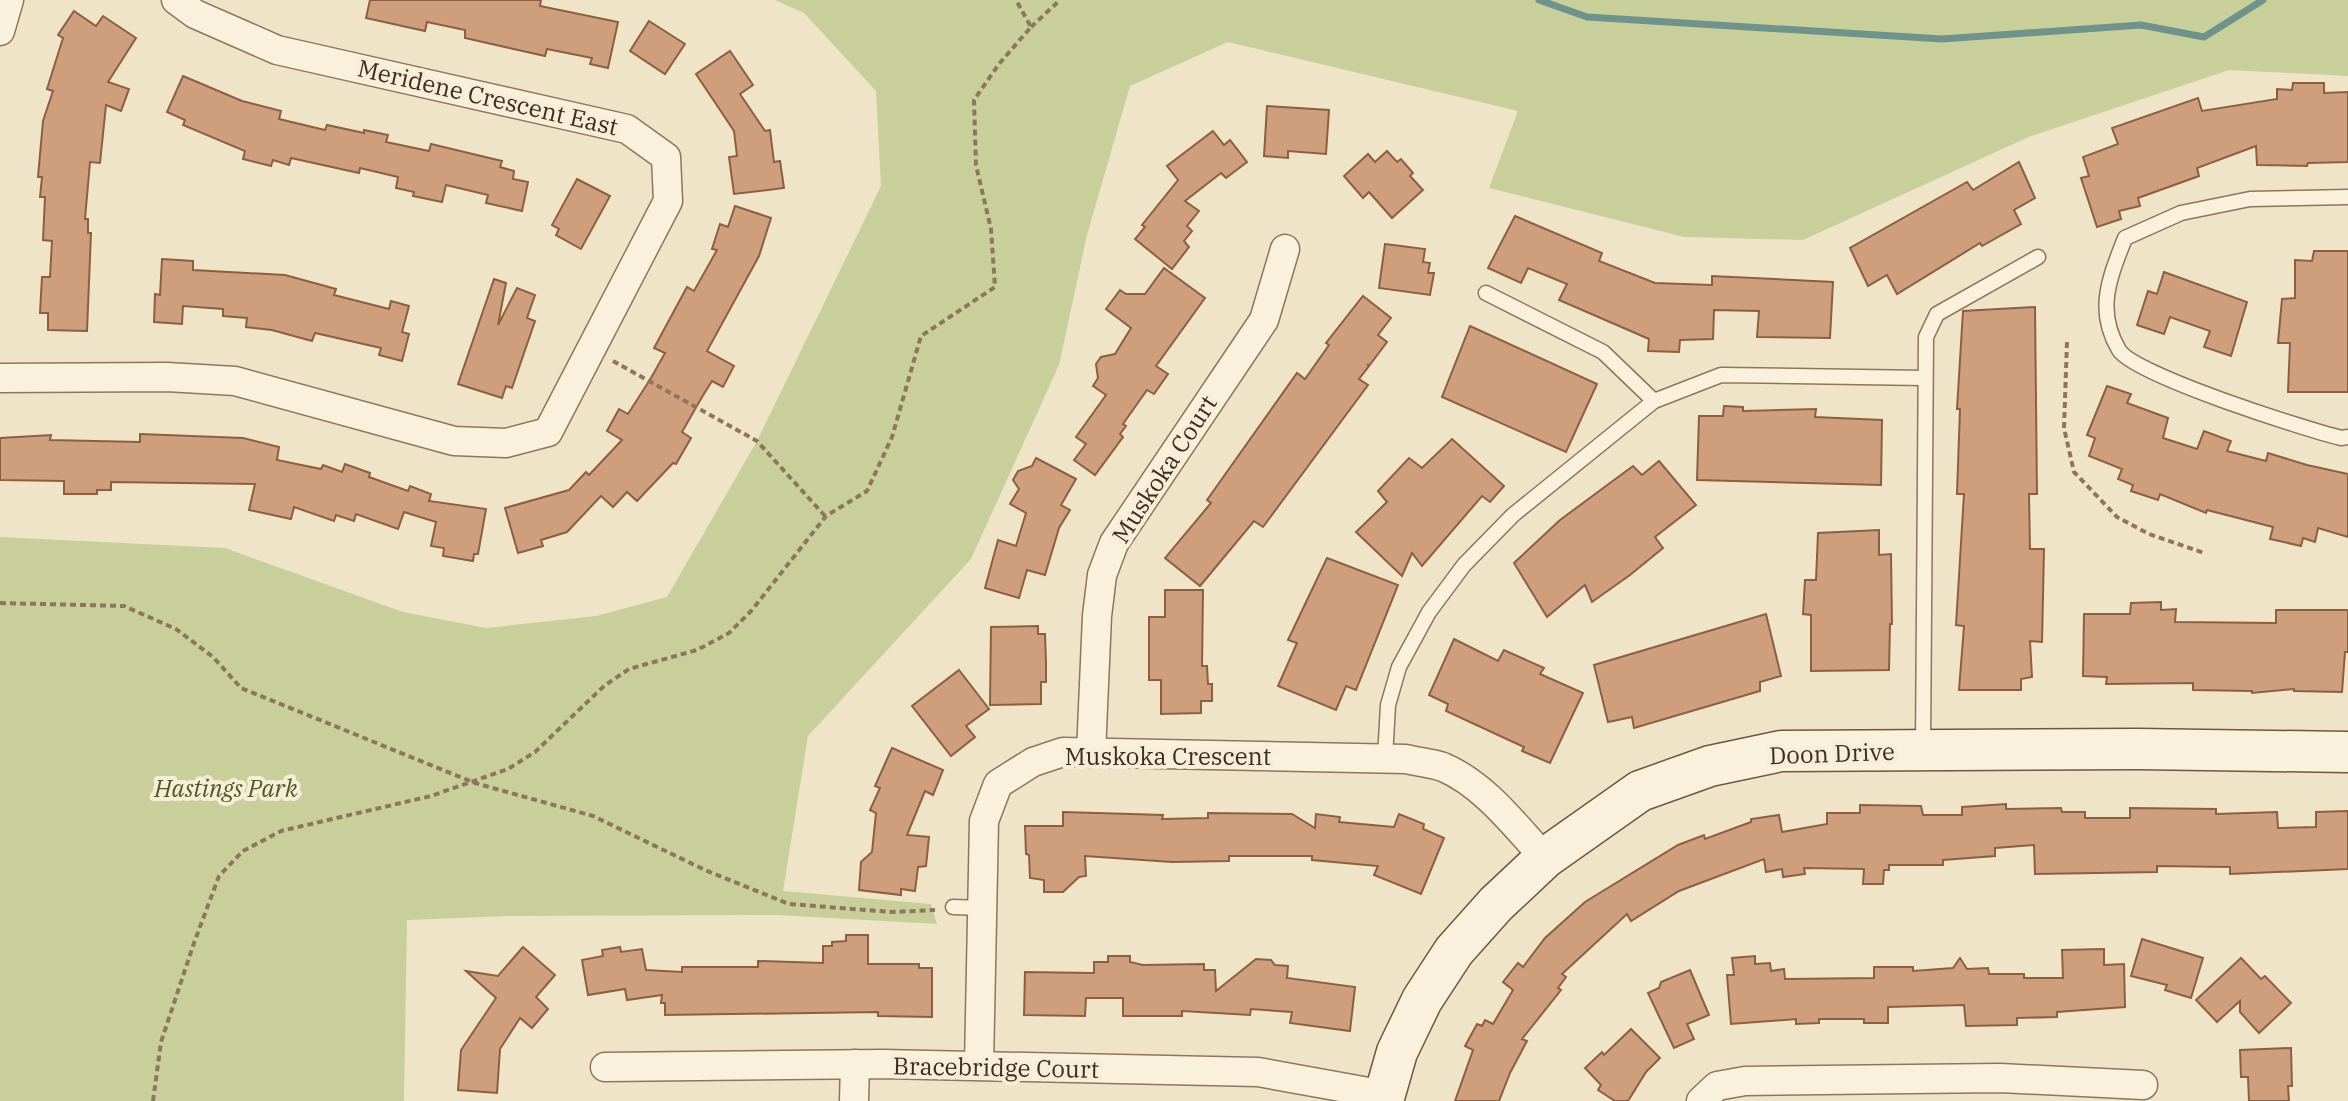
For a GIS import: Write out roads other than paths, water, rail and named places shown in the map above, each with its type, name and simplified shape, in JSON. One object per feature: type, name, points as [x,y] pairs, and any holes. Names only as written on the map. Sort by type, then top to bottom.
[{"type":"street","points":[[0,31],[9,0]]},
{"type":"street","name":"Meridene Crescent East","points":[[0,378],[167,377],[235,381],[454,441],[506,443],[548,432],[668,201],[666,157],[627,129],[277,50],[195,14],[176,0]]},
{"type":"street","name":"Muskoka Court","points":[[1091,753],[1097,616],[1102,575],[1114,543],[1264,320],[1285,249]]},
{"type":"street","name":"Doon Drive","points":[[1384,1098],[1397,1052],[1416,1013],[1454,951],[1496,904],[1545,858],[1640,791],[1710,766],[1781,751],[2348,752]]},
{"type":"street","name":"Muskoka Crescent","points":[[979,1065],[984,821],[998,784],[1033,762],[1063,752],[1406,759],[1443,767],[1477,789],[1545,858]]},
{"type":"street","points":[[854,1101],[855,1064]]},
{"type":"street","name":"Bracebridge Court","points":[[605,1067],[855,1064],[1258,1072],[1384,1098]]},
{"type":"street","points":[[1701,1101],[1717,1086],[1745,1081],[1975,1090],[2143,1085]]},
{"type":"lane","points":[[2348,197],[2250,199],[2181,213],[2125,238],[2107,285],[2108,325],[2121,353],[2156,374],[2286,424],[2341,438],[2348,437]]},
{"type":"lane","points":[[1923,750],[1926,337],[1937,314],[2038,257]]},
{"type":"lane","points":[[1486,293],[1603,352],[1654,401]]},
{"type":"lane","points":[[1385,758],[1388,705],[1399,667],[1429,612],[1464,565],[1513,515],[1654,401],[1721,375],[1925,378]]},
{"type":"lane","points":[[953,907],[982,908]]},
{"type":"waterway","points":[[1539,0],[1587,17],[1942,39],[2141,25],[2204,37],[2263,0]]},
{"type":"park label","name":"Hastings Park","points":[[226,788]]}]
